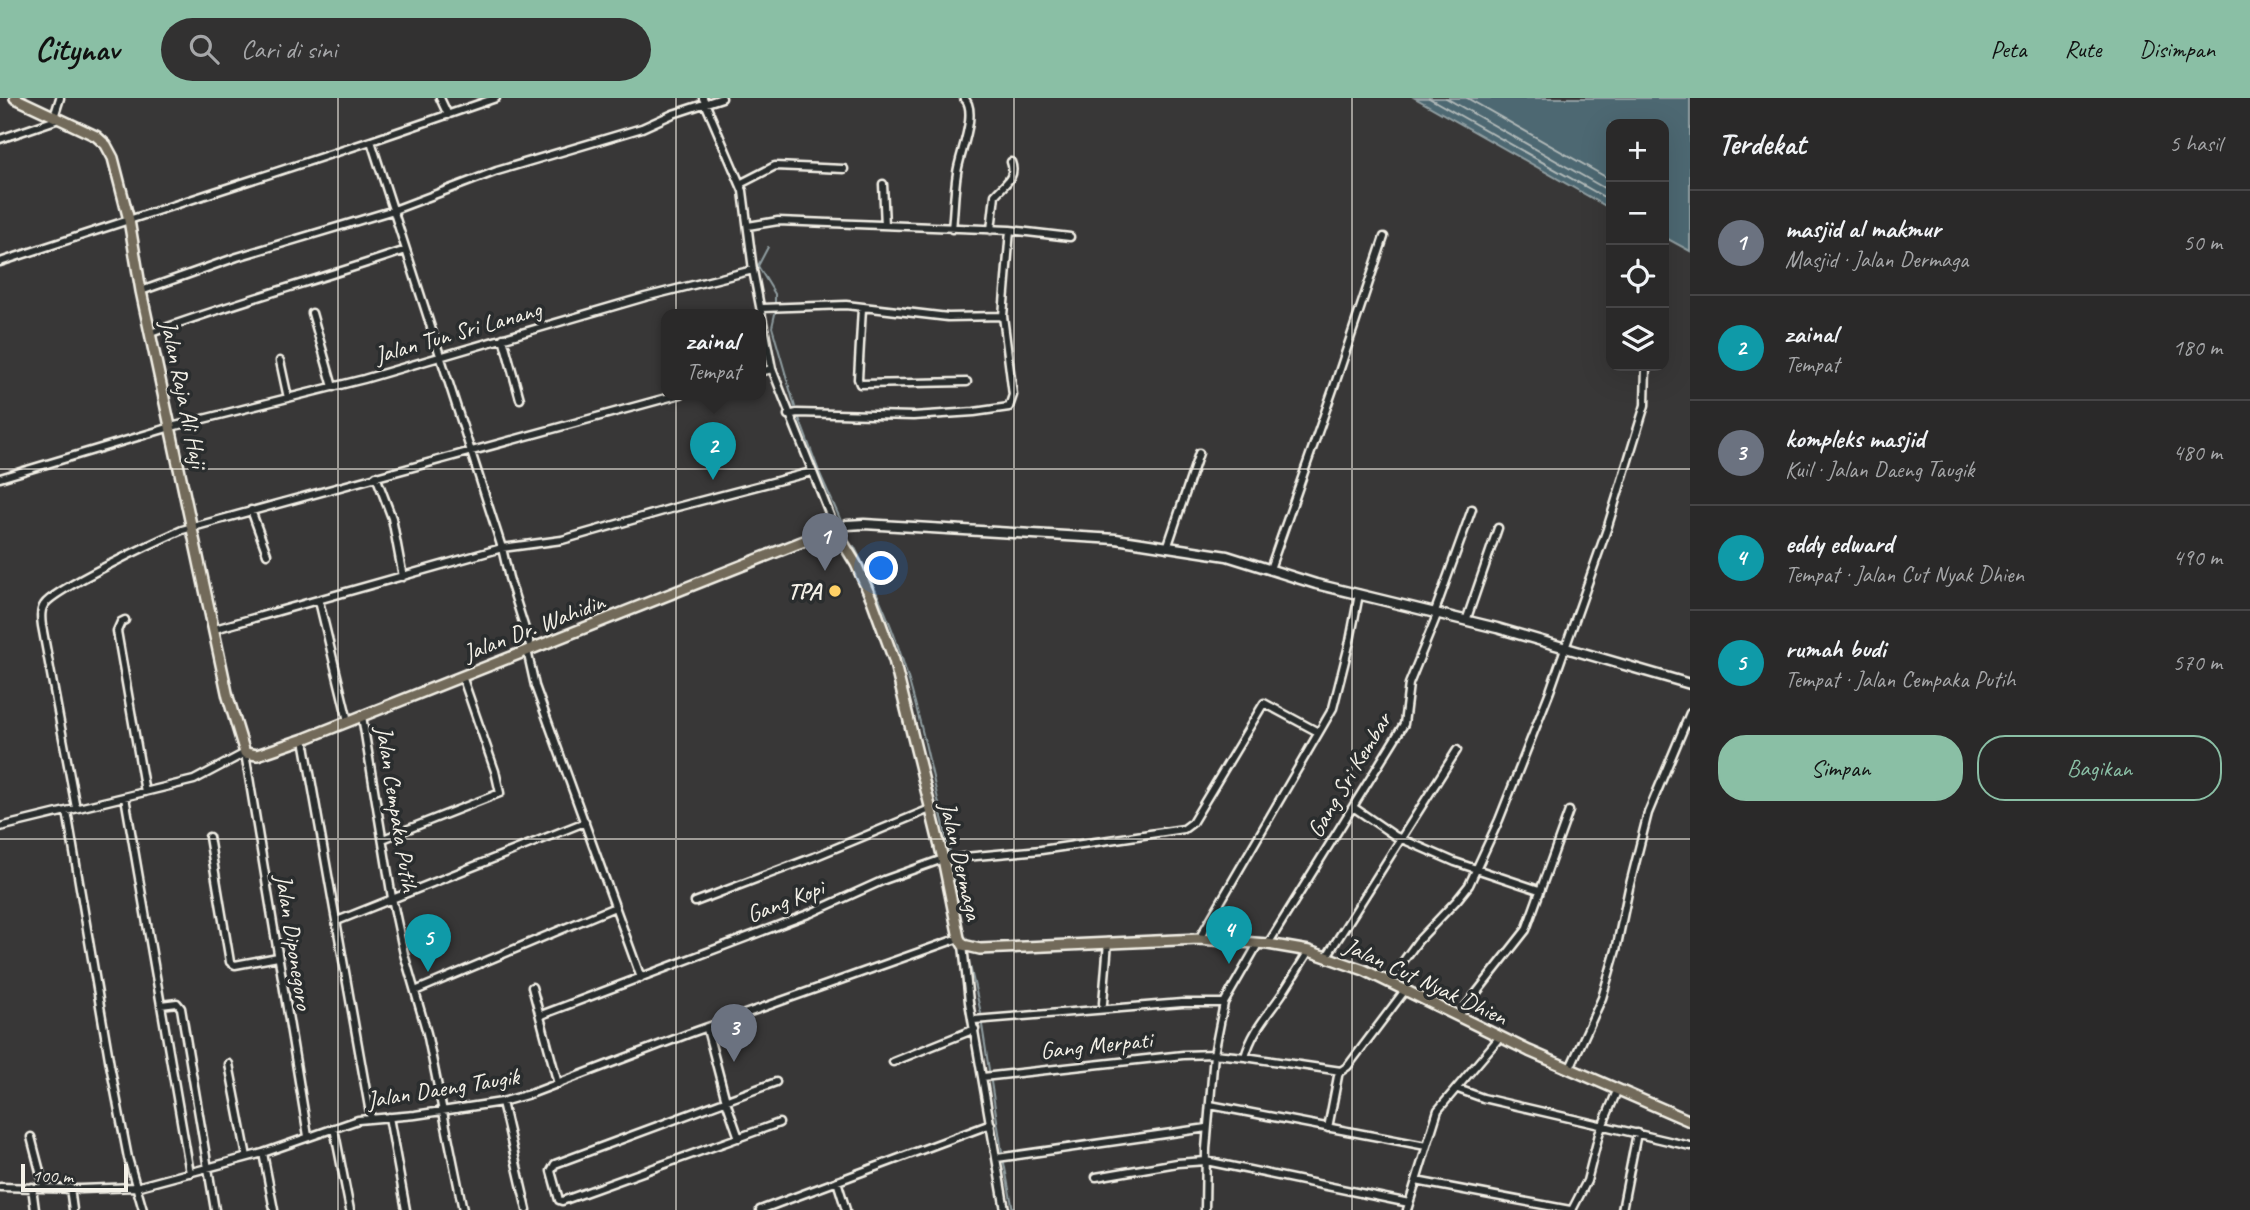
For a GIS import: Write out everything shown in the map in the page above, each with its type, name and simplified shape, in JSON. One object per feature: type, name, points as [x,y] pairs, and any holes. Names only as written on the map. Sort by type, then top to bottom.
[{"type":"main road","name":"Jalan Raja Ali Haji","points":[[15,98],[96,136],[106,145],[117,170],[233,717],[245,753]]},
{"type":"main road","name":"Jalan Dr. Wahidin","points":[[245,753],[257,755],[304,739],[804,541],[837,533]]},
{"type":"main road","name":"Jalan Dermaga","points":[[837,533],[856,564],[888,640],[961,942]]},
{"type":"main road","name":"Jalan Cut Nyak Dhien","points":[[961,942],[979,949],[1199,939],[1308,951],[1328,956],[1390,981],[1500,1037],[1690,1121]]},
{"type":"street","points":[[0,139],[57,118],[60,98]]},
{"type":"street","points":[[440,98],[448,115]]},
{"type":"street","points":[[0,262],[495,98]]},
{"type":"street","points":[[141,291],[237,257],[394,209],[497,171],[642,128],[704,101],[722,98]]},
{"type":"street","points":[[953,229],[957,173],[970,120],[969,105],[964,98]]},
{"type":"street","points":[[704,101],[745,199],[753,270],[762,308],[846,305],[948,317],[1003,316]]},
{"type":"street","points":[[371,141],[502,548],[529,649],[535,686],[641,978]]},
{"type":"street","points":[[992,230],[995,195],[1009,181],[1013,170],[1011,162]]},
{"type":"street","points":[[740,184],[775,166],[844,169]]},
{"type":"street","points":[[883,184],[884,225]]},
{"type":"street","points":[[748,226],[778,220],[1010,230],[1070,237]]},
{"type":"street","points":[[789,415],[797,412],[913,415],[1009,407],[1013,396],[1003,316],[1010,230]]},
{"type":"street","points":[[1270,569],[1384,237]]},
{"type":"street","points":[[151,333],[228,305],[309,283],[406,250]]},
{"type":"street","name":"Jalan Tun Sri Lanang","points":[[0,478],[171,427],[333,387],[645,297],[753,270]]},
{"type":"street","points":[[862,308],[858,379],[860,384],[967,382]]},
{"type":"street","points":[[312,313],[333,387]]},
{"type":"street","points":[[766,332],[772,369],[837,533],[847,525],[864,524],[1116,539],[1227,555],[1359,594],[1690,684]]},
{"type":"street","points":[[503,338],[520,400]]},
{"type":"street","points":[[280,361],[288,398]]},
{"type":"street","points":[[766,370],[772,369]]},
{"type":"street","points":[[1390,981],[1418,940],[1457,900],[1477,869],[1507,801],[1607,530],[1644,410],[1646,371]]},
{"type":"street","points":[[76,808],[42,626],[42,608],[50,599],[192,521],[251,510],[661,399]]},
{"type":"street","points":[[1167,548],[1199,453]]},
{"type":"street","points":[[215,629],[502,548],[562,540],[811,472]]},
{"type":"street","points":[[376,476],[392,518],[402,577]]},
{"type":"street","name":"Gang Sri Kembar","points":[[1205,1210],[1207,1128],[1214,1054],[1224,1003],[1353,807],[1406,720],[1409,684],[1472,509]]},
{"type":"street","points":[[251,510],[267,554]]},
{"type":"street","points":[[1466,621],[1498,528]]},
{"type":"street","points":[[1199,939],[1333,708],[1359,594]]},
{"type":"street","points":[[318,601],[348,721]]},
{"type":"street","points":[[125,620],[117,631],[145,793]]},
{"type":"street","points":[[383,839],[500,793],[462,676]]},
{"type":"street","name":"Gang Kopi","points":[[541,1015],[811,913],[903,873],[943,859],[1041,850],[1184,829],[1192,822],[1264,703],[1318,732]]},
{"type":"street","points":[[1570,1068],[1602,998],[1648,813],[1690,713]]},
{"type":"street","name":"Jalan Cempaka Putih","points":[[362,716],[392,898],[427,1033],[463,1210]]},
{"type":"street","points":[[304,739],[372,1119]]},
{"type":"street","points":[[1328,956],[1457,751]]},
{"type":"street","points":[[0,827],[194,780],[245,753]]},
{"type":"street","name":"Jalan Diponegoro","points":[[245,753],[308,1136]]},
{"type":"street","points":[[125,797],[190,1173]]},
{"type":"street","points":[[1353,807],[1401,839],[1539,890]]},
{"type":"street","points":[[695,902],[930,809]]},
{"type":"street","points":[[67,811],[106,1044],[128,1158],[143,1210]]},
{"type":"street","points":[[1459,1015],[1522,937],[1569,811]]},
{"type":"street","points":[[337,921],[585,822]]},
{"type":"street","points":[[209,838],[230,962],[235,964],[278,957]]},
{"type":"street","points":[[415,991],[615,906]]},
{"type":"street","name":"Jalan Daeng Taugik","points":[[0,1187],[136,1187],[264,1153],[358,1120],[502,1102],[707,1028],[961,942]]},
{"type":"street","name":"Jalan Dermaga","points":[[961,942],[1005,1210]]},
{"type":"street","points":[[1103,1003],[1108,942]]},
{"type":"street","points":[[1245,1057],[1258,1025],[1281,995],[1308,951]]},
{"type":"street","points":[[532,987],[558,1084]]},
{"type":"street","points":[[1328,1128],[1339,1071],[1348,1066],[1406,989]]},
{"type":"street","points":[[161,1005],[177,1003],[181,1008],[215,1210]]},
{"type":"street","points":[[974,1020],[1115,1007],[1224,1003]]},
{"type":"street","points":[[707,1028],[726,1101],[739,1138]]},
{"type":"street","points":[[893,1062],[975,1029]]},
{"type":"street","points":[[1096,1177],[1184,1162],[1206,1161],[1408,1207],[1441,1105],[1458,1089],[1500,1037]]},
{"type":"street","name":"Gang Merpati","points":[[983,1077],[1214,1054],[1339,1071]]},
{"type":"street","points":[[229,1064],[247,1157]]},
{"type":"street","points":[[776,1082],[555,1164],[551,1171],[553,1182],[559,1200],[562,1201],[779,1123]]},
{"type":"street","points":[[1458,1089],[1483,1098],[1690,1146]]},
{"type":"street","points":[[1416,1181],[1571,1210],[1587,1181],[1602,1125],[1618,1091]]},
{"type":"street","points":[[502,1102],[527,1210]]},
{"type":"street","points":[[1210,1105],[1426,1146]]},
{"type":"street","points":[[389,1117],[406,1210]]},
{"type":"street","points":[[760,1210],[991,1124]]},
{"type":"street","points":[[334,1128],[350,1210]]},
{"type":"street","points":[[997,1158],[1207,1128]]},
{"type":"street","points":[[1622,1210],[1637,1133]]},
{"type":"street","points":[[32,1137],[44,1187]]},
{"type":"street","points":[[264,1153],[274,1210]]},
{"type":"street","points":[[837,1181],[846,1210]]},
{"type":"street","points":[[32,1187],[35,1210]]},
{"type":"street","points":[[70,1188],[73,1210]]},
{"type":"water","points":[[1415,98],[1690,98],[1690,251],[1669,240],[1669,119],[1606,119],[1606,206]]},
{"type":"waterway","points":[[768,247],[758,266],[775,294],[775,302]]},
{"type":"waterway","points":[[775,314],[772,327],[795,407]]},
{"type":"waterway","points":[[799,418],[842,523]]},
{"type":"waterway","points":[[854,546],[884,609],[907,674],[950,852]]},
{"type":"waterway","points":[[952,866],[964,938]]},
{"type":"waterway","points":[[967,953],[981,1013]]},
{"type":"waterway","points":[[982,1025],[989,1070]]},
{"type":"waterway","points":[[991,1082],[1002,1152]]},
{"type":"waterway","points":[[1004,1163],[1013,1210]]},
{"type":"place","name":"zainal","points":[[713,480]]},
{"type":"place","name":"masjid al makmur","points":[[825,571]]},
{"type":"place","name":"TPA","points":[[835,591]]},
{"type":"place","name":"eddy edward","points":[[1229,964]]},
{"type":"place","name":"rumah budi","points":[[428,972]]},
{"type":"place","name":"kompleks masjid","points":[[734,1062]]}]
